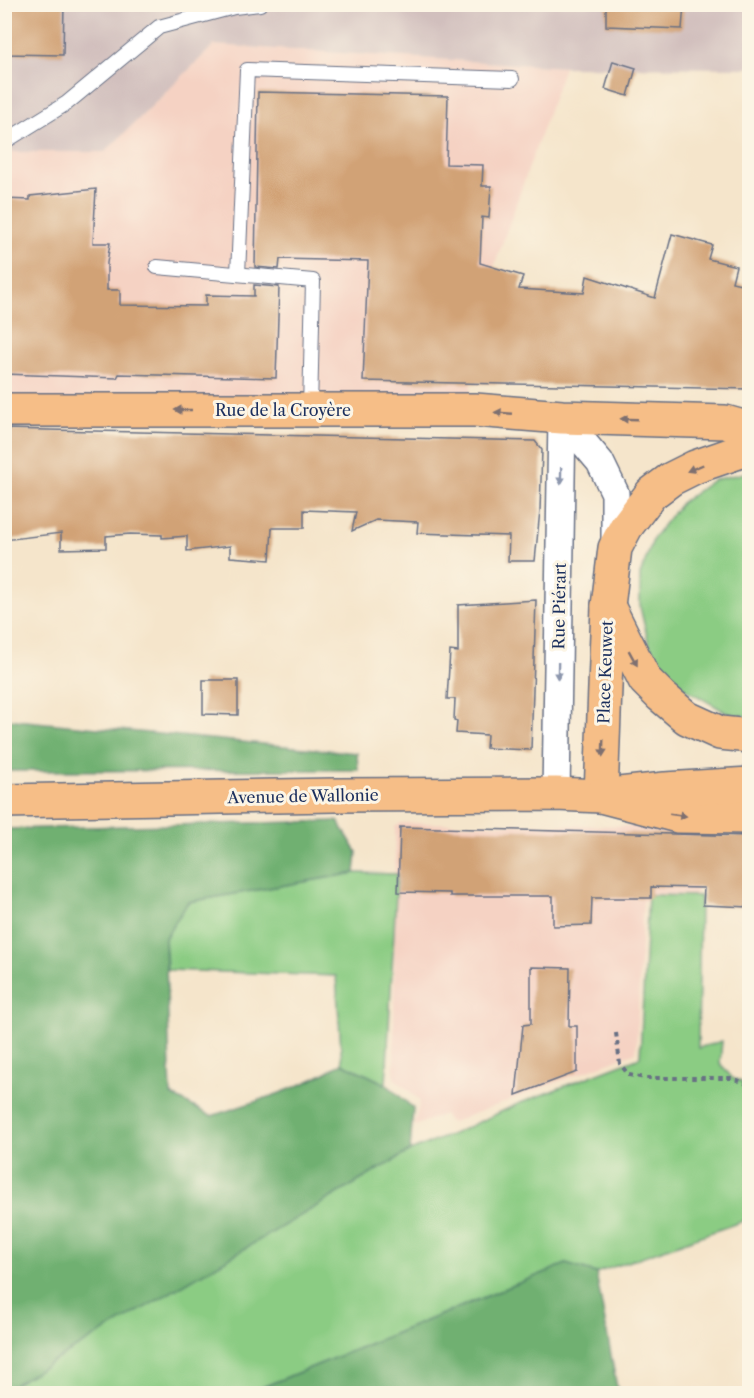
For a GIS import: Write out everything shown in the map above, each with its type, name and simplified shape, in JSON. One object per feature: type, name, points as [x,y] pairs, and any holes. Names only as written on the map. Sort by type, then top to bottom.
[{"type":"main road","name":"Rue de la Croyère","points":[[4,410],[475,410],[562,417],[725,422],[750,429]]},
{"type":"main road","name":"Place Keuwet","points":[[602,796],[608,606],[615,548],[626,527],[651,494],[664,484],[695,467],[750,448]]},
{"type":"main road","points":[[608,606],[645,680],[661,696],[687,718],[720,733],[750,736]]},
{"type":"main road","points":[[602,796],[665,789],[750,784]]},
{"type":"main road","name":"Avenue de Wallonie","points":[[4,801],[336,795],[556,794],[602,796]]},
{"type":"main road","points":[[602,796],[678,816],[750,817]]},
{"type":"street","name":"Place Keuwet","points":[[562,417],[600,462],[615,493],[615,548]]},
{"type":"street","name":"Rue Piérart","points":[[556,794],[562,417]]},
{"type":"lane","points":[[4,141],[67,103],[159,27],[234,7],[260,4]]},
{"type":"lane","points":[[238,274],[247,70],[512,79]]},
{"type":"lane","points":[[157,267],[313,281],[310,410]]},
{"type":"path","points":[[616,1033],[620,1064],[629,1075],[645,1078],[732,1078],[750,1085]]},
{"type":"shaded area","points":[[4,5],[749,5],[749,68],[564,67],[214,45],[105,152],[5,152]]},
{"type":"shaded area","points":[[214,45],[564,67],[472,330],[471,393],[5,408],[4,152],[105,152]]},
{"type":"shaded area","points":[[401,823],[697,827],[696,900],[643,901],[636,1052],[450,1123],[444,1114],[414,1126],[420,1101],[394,1078],[395,827]]},
{"type":"green space","points":[[750,472],[749,717],[727,713],[679,685],[649,645],[640,607],[640,575],[654,537],[681,503],[713,480]]},
{"type":"green space","points":[[5,719],[357,753],[358,770],[5,771]]},
{"type":"green space","points":[[338,821],[357,852],[355,873],[188,902],[165,938],[171,1095],[211,1116],[295,1087],[342,1063],[386,1084],[413,1108],[410,1151],[5,1390],[5,829]]},
{"type":"green space","points":[[355,873],[397,874],[386,1084],[342,1063],[336,976],[167,970],[165,938],[188,902]]},
{"type":"green space","points":[[648,895],[700,896],[698,1048],[722,1041],[720,1063],[732,1078],[749,1085],[749,1219],[596,1273],[566,1264],[248,1393],[5,1394],[4,1390],[410,1151],[518,1104],[640,1057]]},
{"type":"green space","points":[[566,1264],[596,1273],[618,1393],[248,1393]]},
{"type":"building","points":[[4,4],[64,4],[63,55],[4,54]]},
{"type":"building","points":[[606,4],[684,4],[682,29],[606,26]]},
{"type":"building","points":[[613,61],[636,68],[628,96],[605,89]]},
{"type":"building","points":[[258,92],[448,96],[446,164],[483,165],[482,186],[491,186],[489,218],[482,217],[480,263],[523,276],[519,289],[584,293],[587,276],[655,298],[672,234],[712,245],[708,259],[736,266],[732,282],[750,286],[750,389],[363,381],[368,261],[280,259],[279,269],[255,267]]},
{"type":"building","points":[[96,189],[93,243],[110,243],[107,290],[120,290],[120,305],[206,306],[206,295],[254,296],[254,285],[279,287],[276,378],[119,374],[117,378],[4,374],[4,199],[30,200],[30,196]]},
{"type":"building","points":[[4,429],[535,441],[542,450],[535,561],[508,561],[509,536],[417,533],[418,522],[376,520],[352,531],[356,512],[304,510],[304,528],[272,528],[270,560],[230,557],[230,546],[187,551],[187,536],[162,538],[162,535],[130,534],[106,536],[106,548],[61,549],[61,533],[4,540]]},
{"type":"building","points":[[536,600],[531,750],[486,748],[487,735],[456,733],[455,699],[447,699],[450,651],[458,652],[458,605]]},
{"type":"building","points":[[203,680],[238,680],[238,715],[203,714]]},
{"type":"building","points":[[400,827],[750,836],[750,907],[703,905],[704,888],[651,887],[651,898],[592,898],[591,925],[553,926],[553,896],[450,896],[450,893],[398,892]]},
{"type":"building","points":[[531,967],[570,968],[569,1026],[577,1026],[577,1072],[516,1095],[523,1025],[531,1024]]}]
